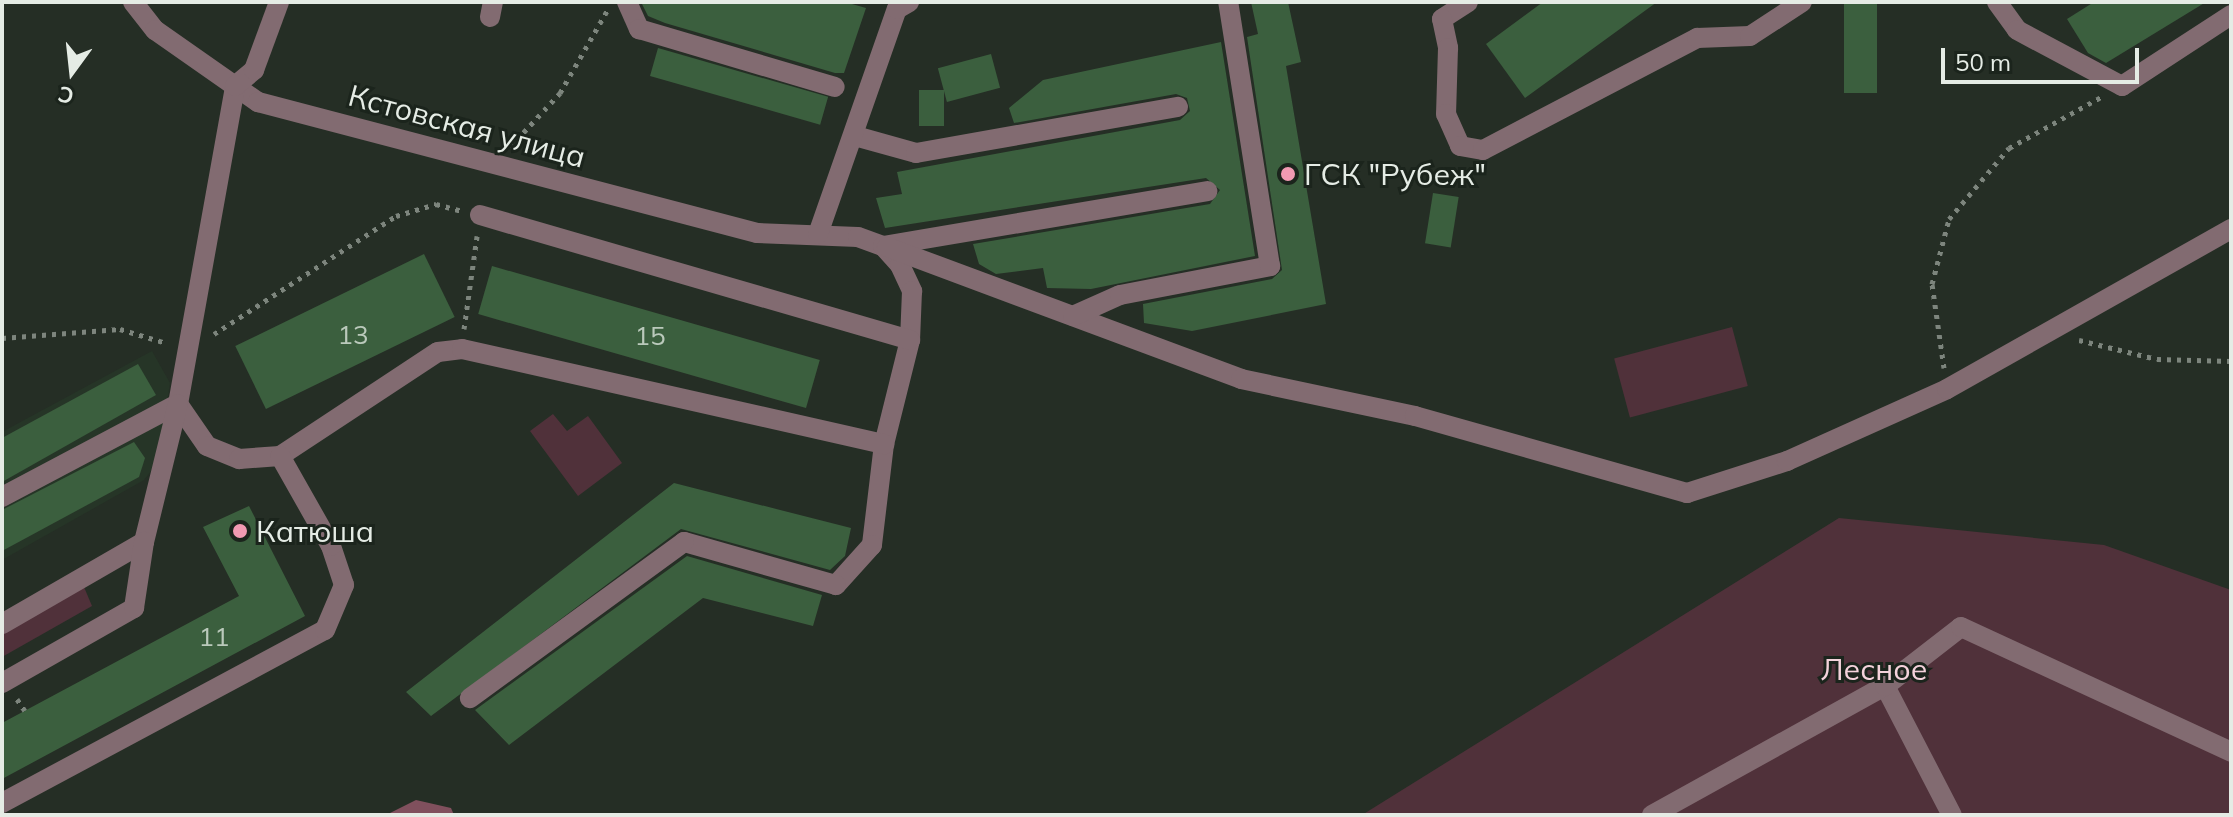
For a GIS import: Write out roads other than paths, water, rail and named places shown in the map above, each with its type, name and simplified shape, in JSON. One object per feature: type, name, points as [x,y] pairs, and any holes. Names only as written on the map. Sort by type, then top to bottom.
[{"type":"street","name":"Кстовская улица","points":[[133,2],[155,30],[258,102],[757,233],[818,234],[883,246]]},
{"type":"street","points":[[2,683],[134,608],[144,542],[189,350],[235,86],[254,70],[279,2]]},
{"type":"street","points":[[627,2],[639,29],[835,87]]},
{"type":"street","points":[[818,234],[855,136],[897,9],[909,2]]},
{"type":"street","points":[[1073,316],[1120,295],[1270,266],[1228,2]]},
{"type":"street","points":[[1468,2],[1442,19],[1446,114],[1460,146],[1483,150],[1697,38],[1750,36],[1802,2]]},
{"type":"street","points":[[1997,2],[2017,30],[2122,86],[2231,15]]},
{"type":"street","points":[[855,136],[916,153],[1178,107]]},
{"type":"street","points":[[883,246],[1207,191]]},
{"type":"street","points":[[480,215],[910,340]]},
{"type":"street","points":[[883,246],[1241,379],[1415,416],[1687,493],[1787,461],[1947,389],[2231,229]]},
{"type":"street","points":[[470,698],[684,542],[836,585],[872,545],[884,444],[910,340],[912,291],[883,246]]},
{"type":"street","points":[[178,404],[207,446],[239,459],[280,456],[438,352],[462,349],[884,444]]},
{"type":"street","points":[[2,497],[178,404]]},
{"type":"street","points":[[2,803],[325,630],[344,585],[331,546],[280,456]]},
{"type":"street","points":[[2,624],[144,542]]},
{"type":"street","points":[[1652,815],[1885,686],[1961,627],[2231,752]]},
{"type":"street","points":[[1885,686],[1952,815]]},
{"type":"place","name":"ГСК \"Рубеж\"","points":[[1288,174]]},
{"type":"place","name":"Катюша","points":[[240,531]]},
{"type":"park label","name":"Лесное","points":[[1874,669]]}]
